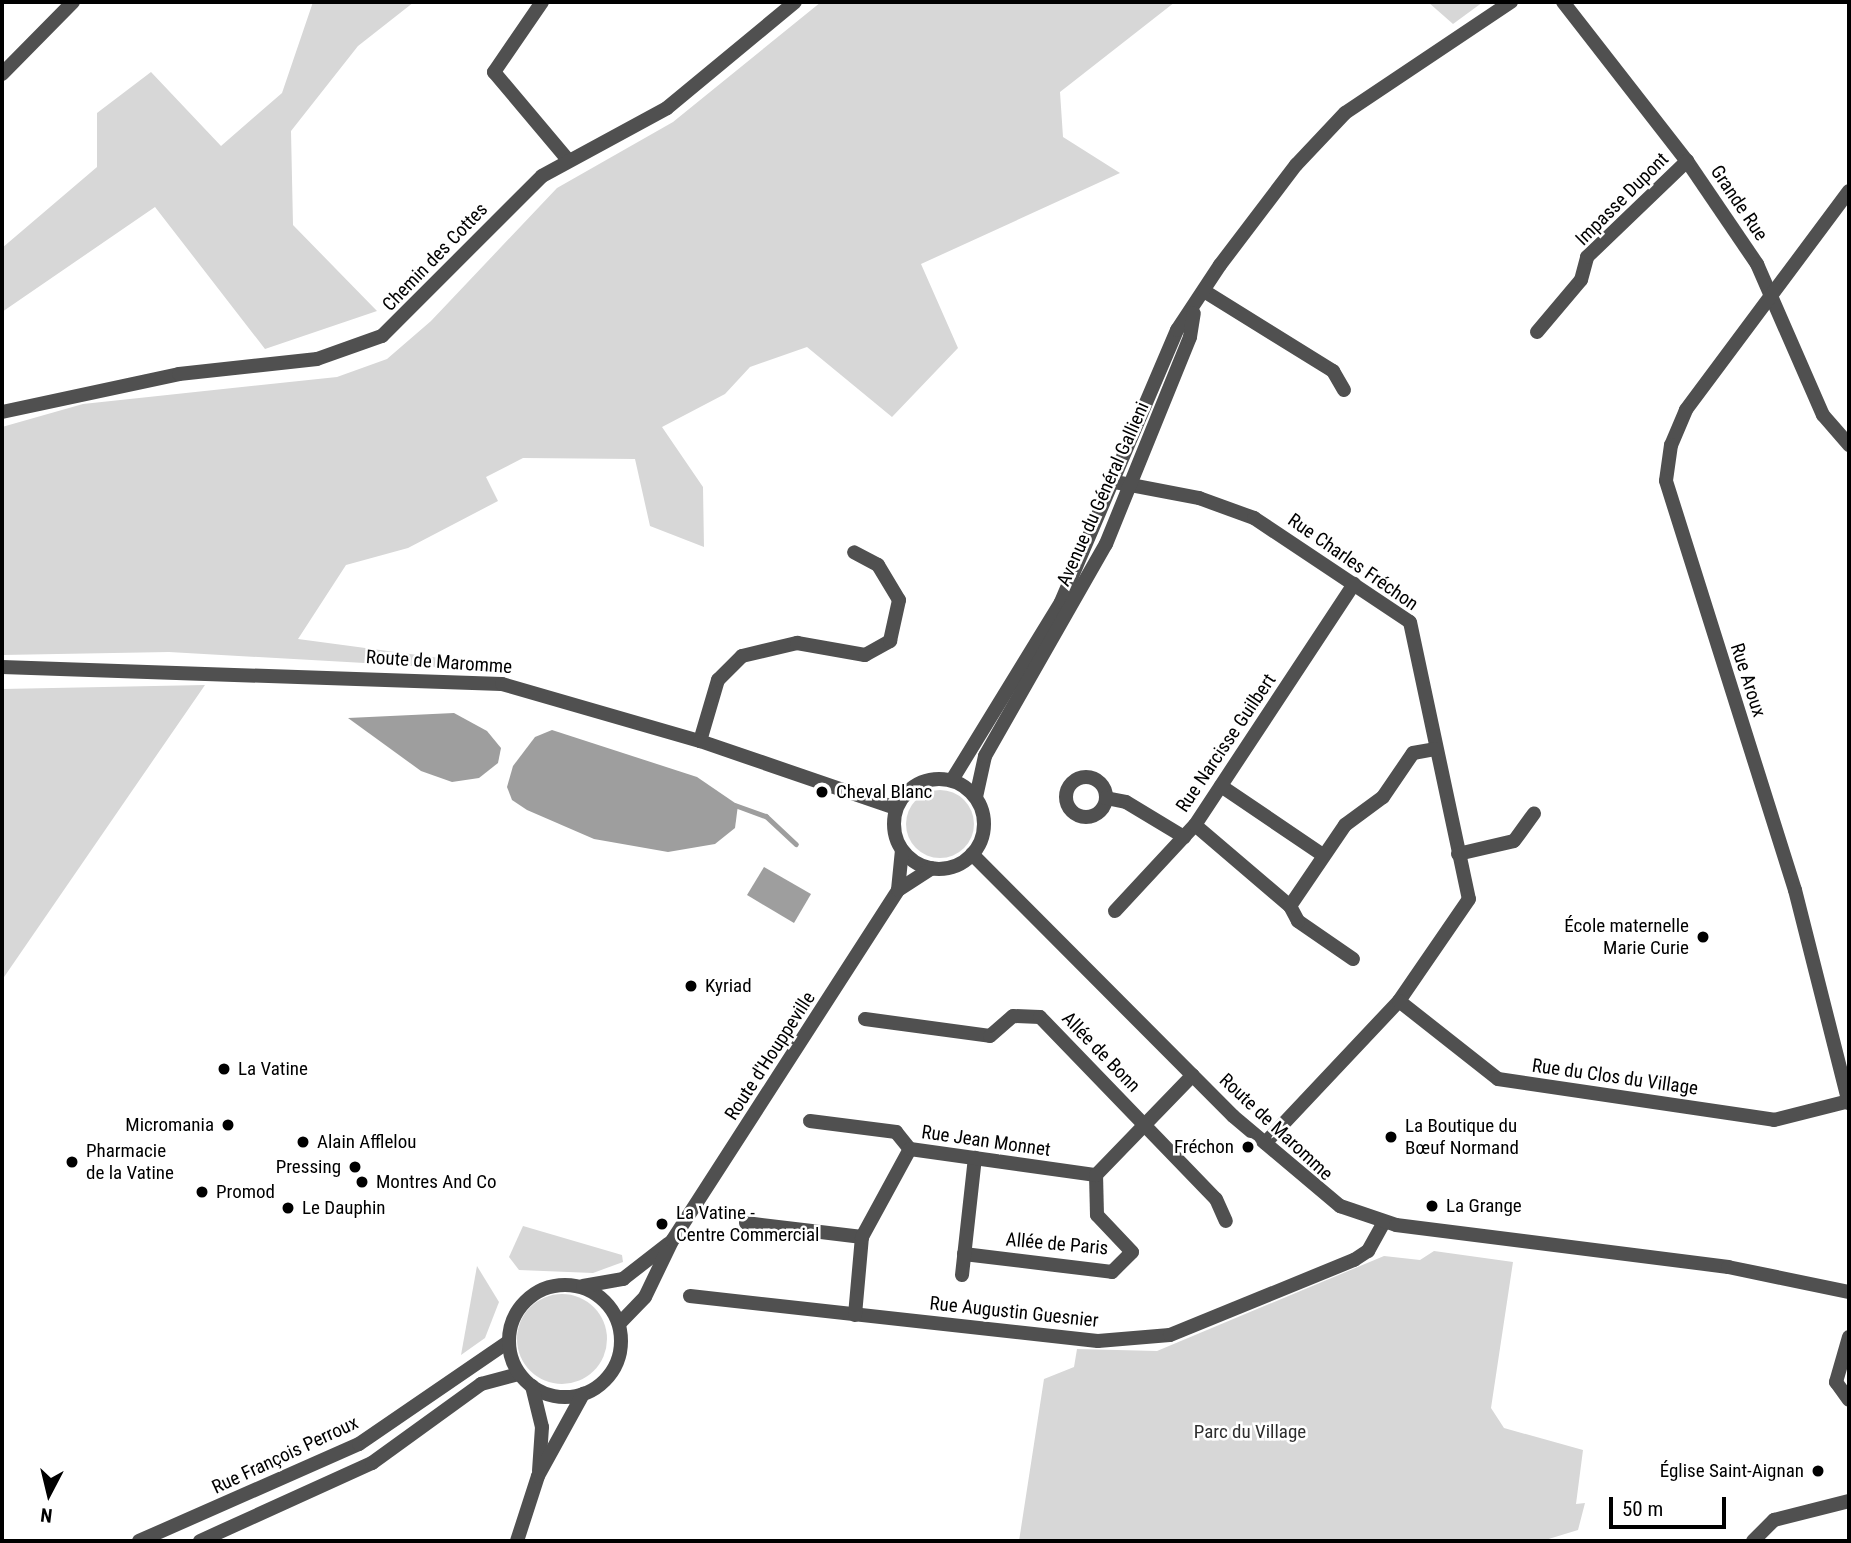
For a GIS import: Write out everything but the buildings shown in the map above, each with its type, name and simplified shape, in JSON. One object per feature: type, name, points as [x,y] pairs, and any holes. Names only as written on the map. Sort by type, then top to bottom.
[{"type":"street","points":[[2,74],[73,2]]},
{"type":"street","points":[[542,2],[494,72],[568,160]]},
{"type":"street","name":"Chemin des Cottes","points":[[2,412],[41,399],[179,374],[317,359],[365,345],[411,313],[542,176],[667,108],[795,2]]},
{"type":"street","name":"Avenue du Général Gallieni","points":[[952,780],[1061,602],[1115,482],[1177,330],[1194,312],[1205,291],[1327,130],[1359,101],[1511,2]]},
{"type":"street","name":"Grande Rue","points":[[1563,2],[1687,161],[1773,293],[1823,415],[1849,445]]},
{"type":"street","name":"Impasse Dupont","points":[[1537,332],[1581,280],[1587,257],[1687,161]]},
{"type":"street","name":"Rue Aroux","points":[[1849,191],[1686,410],[1671,445],[1666,481],[1795,890],[1849,1102]]},
{"type":"street","points":[[1205,291],[1334,371],[1345,390]]},
{"type":"street","name":"Avenue du Général Gallieni","points":[[976,797],[985,755],[1106,544],[1191,337],[1194,312]]},
{"type":"street","name":"Rue Charles Fréchon","points":[[1115,482],[1199,498],[1254,518],[1410,622],[1469,899],[1399,1001],[1265,1143]]},
{"type":"street","points":[[1090,537],[1106,544]]},
{"type":"street","points":[[700,741],[718,680],[742,656],[797,643],[865,655],[890,641],[899,600],[878,565],[854,552]]},
{"type":"street","name":"Rue Narcisse Guilbert","points":[[1115,911],[1195,825],[1354,584]]},
{"type":"street","name":"Route de Maromme","points":[[2,667],[470,680],[535,691],[700,741],[896,808]]},
{"type":"street","points":[[1290,906],[1345,825],[1383,797],[1413,753],[1435,749]]},
{"type":"street","points":[[952,780],[976,797],[984,820],[972,854],[954,866],[932,869],[902,850],[894,830],[896,808],[913,787],[952,780]]},
{"type":"street","points":[[1221,786],[1323,855]]},
{"type":"street","points":[[1106,798],[1126,802],[1184,837]]},
{"type":"street","points":[[1458,854],[1514,841],[1534,813]]},
{"type":"street","points":[[1195,825],[1290,906],[1298,921],[1353,959]]},
{"type":"street","name":"Route d'Houppeville","points":[[898,890],[902,850]]},
{"type":"street","name":"Route de Maromme","points":[[972,854],[1193,1075],[1322,1195],[1384,1222],[1756,1271],[1849,1292]]},
{"type":"street","name":"Route d'Houppeville","points":[[619,1324],[645,1297],[672,1241],[898,890],[932,869]]},
{"type":"street","name":"Rue du Clos du Village","points":[[1399,1001],[1498,1079],[1774,1119],[1849,1102]]},
{"type":"street","name":"Allée de Bonn","points":[[865,1019],[990,1036],[1013,1016],[1040,1017],[1216,1199],[1226,1221]]},
{"type":"street","points":[[1096,1175],[1193,1075]]},
{"type":"street","points":[[810,1121],[896,1132],[910,1149]]},
{"type":"street","name":"Rue Jean Monnet","points":[[855,1315],[862,1237],[910,1149],[1096,1175]]},
{"type":"street","points":[[962,1275],[975,1158]]},
{"type":"street","name":"Allée de Paris","points":[[964,1254],[1112,1272],[1132,1252],[1097,1215],[1096,1175]]},
{"type":"street","name":"Rue Augustin Guesnier","points":[[690,1296],[1098,1341],[1170,1335],[1354,1260],[1368,1251],[1384,1222]]},
{"type":"street","points":[[746,1223],[862,1237]]},
{"type":"street","name":"Route d'Houppeville","points":[[581,1286],[623,1279],[672,1241]]},
{"type":"street","points":[[531,1387],[560,1397],[583,1394],[608,1377],[618,1361],[619,1324],[599,1297],[581,1286],[556,1285],[528,1298],[508,1342],[519,1374],[531,1387],[542,1427],[538,1476]]},
{"type":"street","points":[[1849,1337],[1836,1382],[1849,1400]]},
{"type":"street","name":"Rue François Perroux","points":[[139,1541],[359,1444],[508,1342]]},
{"type":"street","points":[[200,1541],[372,1463],[481,1384],[519,1374]]},
{"type":"street","points":[[517,1541],[538,1476],[583,1394]]},
{"type":"street","points":[[1754,1541],[1761,1528],[1849,1501]]},
{"type":"green space","points":[[313,2],[414,2],[358,46],[291,131],[293,225],[377,311],[265,349],[155,207],[2,312],[2,248],[97,167],[97,113],[151,72],[221,146],[282,93]]},
{"type":"green space","points":[[821,2],[1175,2],[1060,92],[1063,137],[1120,173],[921,264],[958,348],[892,417],[807,347],[750,367],[725,394],[662,427],[703,487],[704,547],[650,526],[635,459],[523,458],[486,477],[498,501],[408,548],[346,565],[298,639],[455,660],[453,668],[169,652],[2,655],[2,427],[83,404],[337,377],[387,359],[431,321],[557,188],[673,122]]},
{"type":"green space","points":[[1428,2],[1483,2],[1453,24]]},
{"type":"green space","points":[[205,685],[134,788],[2,980],[2,689]]},
{"type":"green space","points":[[940,790],[953,793],[964,800],[971,811],[974,824],[971,837],[964,848],[953,855],[940,858],[927,855],[916,848],[909,837],[906,824],[909,811],[916,800],[927,793]]},
{"type":"green space","points":[[523,1226],[622,1255],[623,1262],[593,1273],[519,1270],[509,1257]]},
{"type":"green space","name":"Parc du Village","points":[[1434,1251],[1513,1262],[1491,1408],[1504,1428],[1583,1450],[1576,1504],[1585,1503],[1578,1530],[1542,1541],[1019,1541],[1044,1379],[1074,1367],[1077,1349],[1157,1351],[1384,1256],[1420,1260]]},
{"type":"green space","points":[[477,1266],[499,1302],[485,1338],[461,1355]]},
{"type":"green space","points":[[562,1294],[579,1298],[594,1307],[603,1322],[607,1339],[603,1356],[594,1371],[579,1380],[562,1384],[545,1380],[530,1371],[521,1356],[517,1339],[521,1322],[530,1307],[545,1298]]},
{"type":"shaded area","points":[[454,713],[487,731],[501,748],[498,763],[479,778],[452,782],[421,771],[348,718]]},
{"type":"shaded area","points":[[552,730],[697,777],[738,805],[735,828],[715,844],[668,852],[594,839],[527,810],[512,800],[507,787],[513,766],[535,737]]},
{"type":"shaded area","points":[[764,867],[811,894],[794,923],[747,895]]},
{"type":"waterway","points":[[735,805],[766,816],[796,844]]},
{"type":"place","name":"Cheval Blanc","points":[[822,792]]},
{"type":"place","name":"École maternelle Marie Curie","points":[[1703,937]]},
{"type":"place","name":"Kyriad","points":[[691,986]]},
{"type":"place","name":"La Vatine","points":[[224,1069]]},
{"type":"place","name":"Micromania","points":[[228,1125]]},
{"type":"place","name":"La Boutique du Bœuf Normand","points":[[1391,1137]]},
{"type":"place","name":"Alain Afflelou","points":[[303,1142]]},
{"type":"place","name":"Fréchon","points":[[1248,1147]]},
{"type":"place","name":"Pharmacie de la Vatine","points":[[72,1162]]},
{"type":"place","name":"Pressing","points":[[355,1167]]},
{"type":"place","name":"Montres And Co","points":[[362,1182]]},
{"type":"place","name":"Promod","points":[[202,1192]]},
{"type":"place","name":"La Grange","points":[[1432,1206]]},
{"type":"place","name":"Le Dauphin","points":[[288,1208]]},
{"type":"place","name":"La Vatine - Centre Commercial","points":[[662,1224]]},
{"type":"place","name":"Église Saint-Aignan","points":[[1818,1471]]}]
